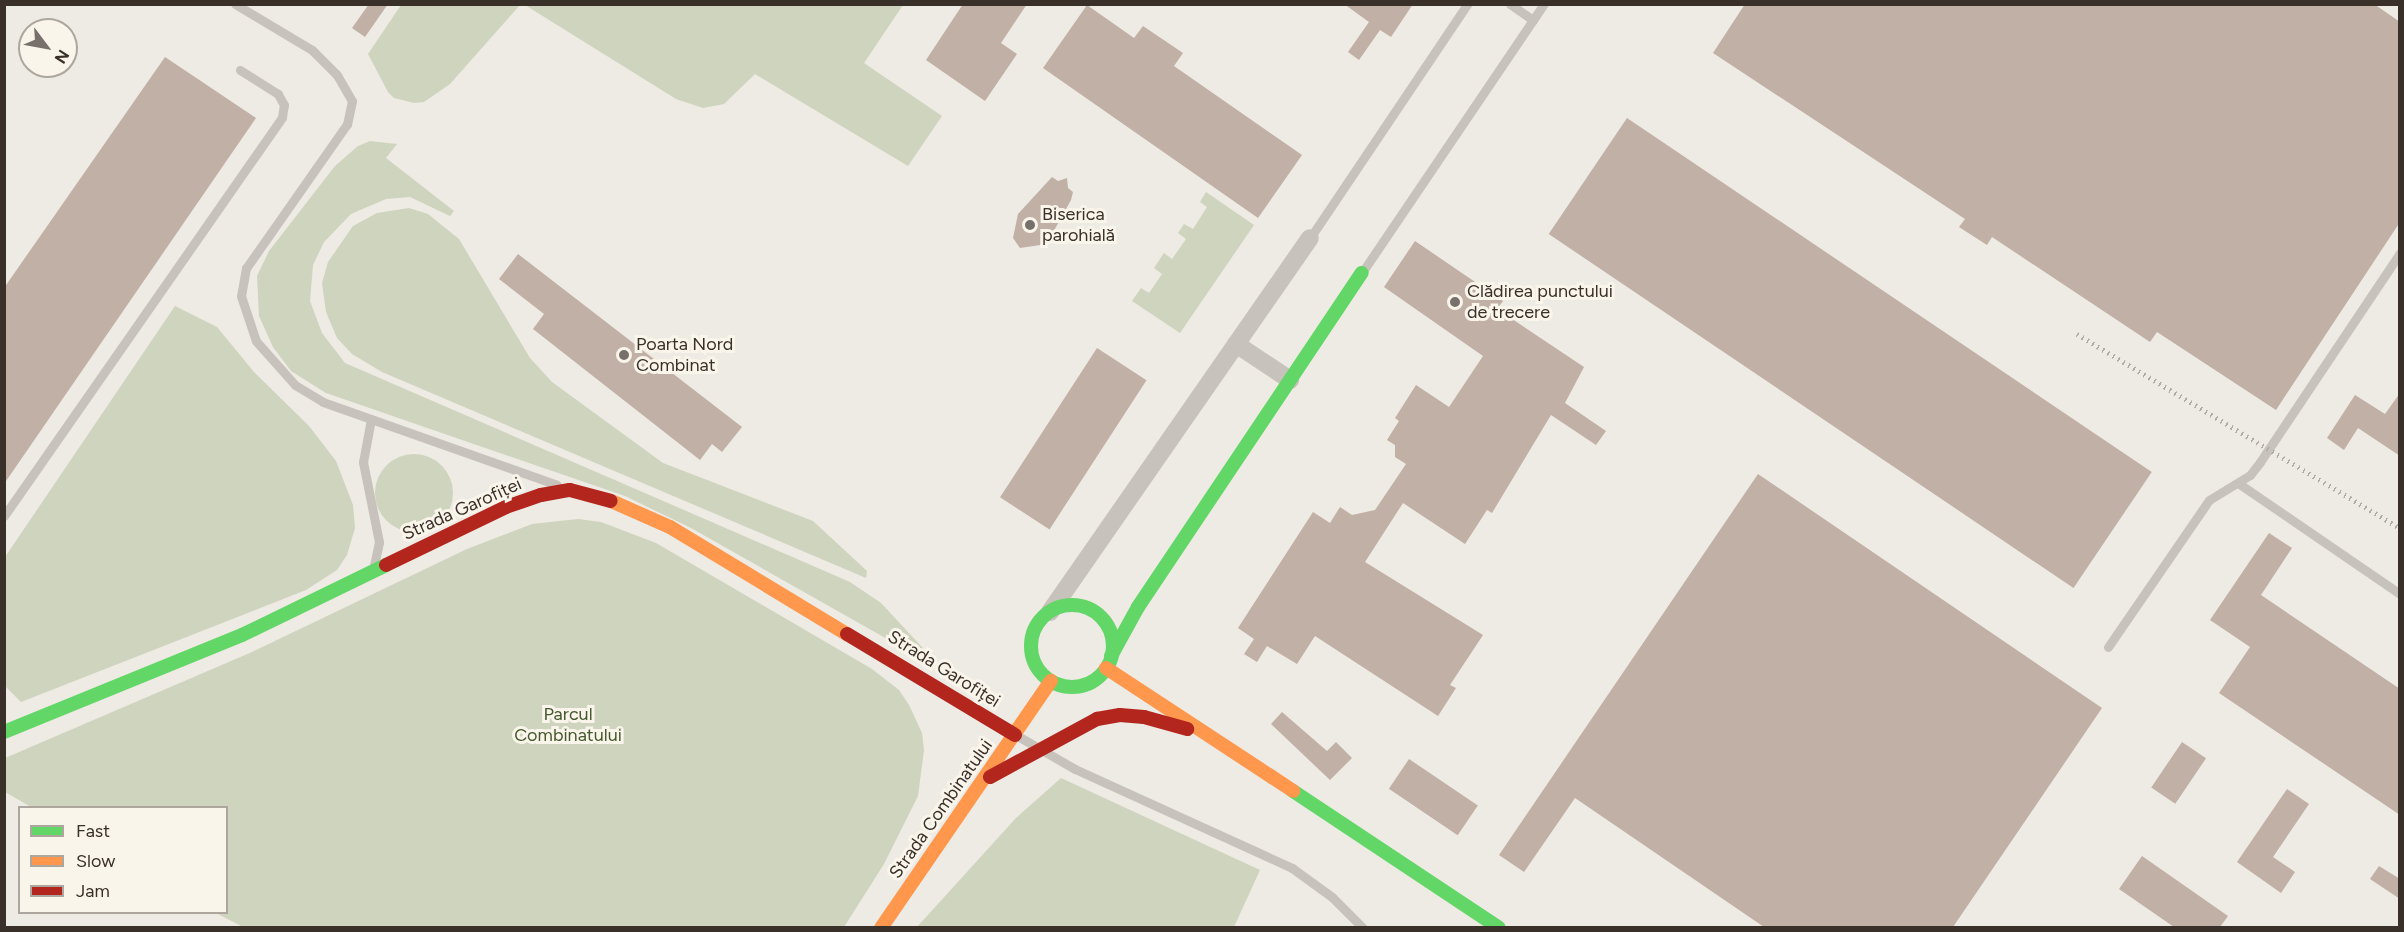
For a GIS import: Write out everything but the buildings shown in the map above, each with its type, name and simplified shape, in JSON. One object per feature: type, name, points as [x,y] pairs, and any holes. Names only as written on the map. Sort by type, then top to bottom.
[{"type":"street","points":[[1310,238],[1050,612],[1034,629],[1031,652],[1035,664],[1051,681],[1076,687],[1088,684],[1109,662],[1138,608],[1362,273]]},
{"type":"street","points":[[1236,344],[1290,380]]},
{"type":"street","name":"Strada Garofiței","points":[[4,732],[242,635],[506,507],[542,495],[570,490],[606,499],[670,527],[1015,735]]},
{"type":"street","points":[[1050,612],[1072,605],[1095,613],[1110,632],[1109,662]]},
{"type":"street","points":[[1109,662],[1233,749],[1499,927]]},
{"type":"street","name":"Strada Combinatului","points":[[881,927],[1051,681]]},
{"type":"street","points":[[982,781],[1037,748],[1097,719],[1120,715],[1169,723],[1233,749]]},
{"type":"lane","points":[[235,4],[312,50],[337,75],[352,102],[347,124],[246,268],[241,296],[248,326],[266,355],[295,385],[323,402],[570,490]]},
{"type":"lane","points":[[1310,238],[1467,4]]},
{"type":"lane","points":[[1510,4],[1533,20]]},
{"type":"lane","points":[[1362,273],[1544,4]]},
{"type":"lane","points":[[4,516],[282,117],[284,105],[278,94],[240,69]]},
{"type":"lane","points":[[2108,647],[2209,500],[2238,483],[2260,462],[2400,253]]},
{"type":"lane","points":[[371,419],[363,462],[379,542],[373,570]]},
{"type":"lane","points":[[2238,483],[2400,594]]},
{"type":"lane","points":[[1015,735],[1037,748],[1292,868],[1332,897],[1363,927]]},
{"type":"green space","points":[[401,5],[520,5],[450,84],[424,102],[414,103],[394,98],[388,92],[368,54]]},
{"type":"green space","points":[[525,5],[903,5],[864,63],[942,116],[908,166],[755,74],[724,104],[703,108],[676,99]]},
{"type":"green space","points":[[370,141],[397,144],[386,158],[454,211],[450,216],[410,197],[386,199],[351,214],[324,242],[313,265],[310,301],[322,333],[345,363],[850,582],[881,603],[935,661],[926,661],[691,528],[625,496],[326,393],[291,371],[273,347],[259,316],[257,276],[269,251],[335,166],[358,146]]},
{"type":"green space","points":[[1206,192],[1254,225],[1180,333],[1132,301],[1141,288],[1149,293],[1162,274],[1154,268],[1164,253],[1172,259],[1186,239],[1178,233],[1184,224],[1193,229],[1207,207],[1200,202]]},
{"type":"green space","points":[[409,208],[428,214],[459,239],[530,358],[552,382],[663,463],[813,521],[867,571],[866,578],[382,372],[352,354],[337,338],[326,312],[322,283],[328,262],[353,226],[377,213]]},
{"type":"green space","points":[[175,306],[217,327],[254,372],[309,426],[336,461],[353,505],[355,528],[347,555],[337,570],[306,590],[21,702],[5,686],[5,557]]},
{"type":"green space","points":[[414,454],[429,457],[441,466],[450,478],[453,493],[450,508],[441,520],[429,529],[414,532],[399,529],[387,520],[378,508],[375,493],[378,478],[387,466],[399,457]]},
{"type":"green space","name":"Parcul Combinatului","points":[[578,519],[601,522],[656,543],[872,669],[899,690],[922,733],[924,750],[918,796],[884,864],[844,927],[243,927],[218,914],[228,914],[228,806],[29,806],[5,792],[5,758],[252,652],[467,549],[532,524]]},
{"type":"green space","points":[[1061,778],[1260,870],[1234,927],[917,927],[1016,818]]},
{"type":"railway","points":[[2077,334],[2400,528]]},
{"type":"traffic: fast","points":[[1111,656],[1138,607],[1362,273]]},
{"type":"traffic: fast","points":[[4,732],[242,635],[386,565]]},
{"type":"traffic: fast","points":[[1072,605],[1088,609],[1101,617],[1109,630],[1113,646],[1109,662],[1101,675],[1088,683],[1072,687],[1056,683],[1043,675],[1035,662],[1031,646],[1035,630],[1043,617],[1056,609],[1072,605]]},
{"type":"traffic: fast","points":[[1293,791],[1499,928]]},
{"type":"traffic: slow","points":[[611,501],[670,527],[847,634]]},
{"type":"traffic: slow","points":[[1106,668],[1293,791]]},
{"type":"traffic: slow","points":[[881,928],[1051,681]]},
{"type":"traffic: jam","points":[[386,565],[506,507],[541,495],[570,490],[611,501]]},
{"type":"traffic: jam","points":[[847,634],[1015,735]]},
{"type":"traffic: jam","points":[[990,777],[1097,719],[1120,715],[1144,717],[1187,729]]},
{"type":"place","name":"Biserica parohială","points":[[1030,225]]},
{"type":"place","name":"Clădirea punctului de trecere","points":[[1455,302]]},
{"type":"place","name":"Poarta Nord Combinat","points":[[624,355]]}]
